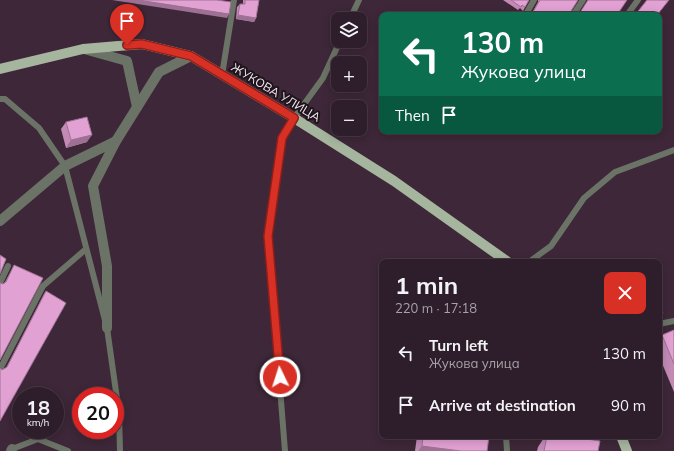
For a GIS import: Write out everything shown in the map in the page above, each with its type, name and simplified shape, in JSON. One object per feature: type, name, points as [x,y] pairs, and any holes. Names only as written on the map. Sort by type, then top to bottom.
[{"type":"main road","name":"ЖУКОВА УЛИЦА","points":[[0,69],[83,49],[142,44],[191,56],[294,118],[394,181],[498,258]]},
{"type":"main road","points":[[622,439],[627,451]]},
{"type":"street","points":[[83,49],[127,61],[137,107]]},
{"type":"street","points":[[107,328],[107,266],[93,186],[116,141],[159,72],[191,56]]},
{"type":"street","points":[[0,221],[65,166],[116,141]]},
{"type":"lane","points":[[222,75],[234,0]]},
{"type":"lane","points":[[353,12],[359,0]]},
{"type":"lane","points":[[527,12],[534,0]]},
{"type":"lane","points":[[575,12],[583,0]]},
{"type":"lane","points":[[629,12],[638,0]]},
{"type":"lane","points":[[285,451],[268,236],[282,138],[294,118],[323,78],[337,48]]},
{"type":"lane","points":[[0,99],[5,99],[39,128],[65,166],[107,328],[119,413],[120,451]]},
{"type":"lane","points":[[533,259],[551,246],[584,198],[615,172],[674,150]]},
{"type":"lane","points":[[0,369],[43,286],[86,249]]},
{"type":"lane","points":[[0,282],[8,266]]},
{"type":"lane","points":[[662,323],[674,321]]},
{"type":"lane","points":[[12,450],[38,438],[68,451]]},
{"type":"lane","points":[[506,439],[507,451]]},
{"type":"building","points":[[138,0],[217,0],[231,2],[229,14]]},
{"type":"building","points":[[245,0],[259,0],[256,18],[238,15],[240,4],[245,4]]},
{"type":"building","points":[[511,0],[529,0],[525,7],[522,5],[521,7]]},
{"type":"building","points":[[540,0],[578,0],[572,12],[533,12]]},
{"type":"building","points":[[588,0],[627,0],[619,12],[580,12]]},
{"type":"building","points":[[647,0],[669,0],[659,12],[637,12]]},
{"type":"building","points":[[87,117],[92,135],[71,140],[66,122]]},
{"type":"building","points":[[0,255],[6,259],[0,274]]},
{"type":"building","points":[[14,265],[43,278],[0,360],[0,283],[3,284],[6,282]]},
{"type":"building","points":[[46,291],[66,303],[19,387],[12,387],[12,400],[0,421],[0,368],[2,370],[7,367]]},
{"type":"building","points":[[674,330],[674,364],[662,335]]},
{"type":"building","points":[[423,439],[489,439],[487,451],[461,451],[422,446]]},
{"type":"building","points":[[546,439],[586,439],[600,441],[598,451],[544,451]]},
{"type":"route","points":[[127,45],[142,44],[191,56],[294,118],[282,138],[268,236],[280,377]]}]
